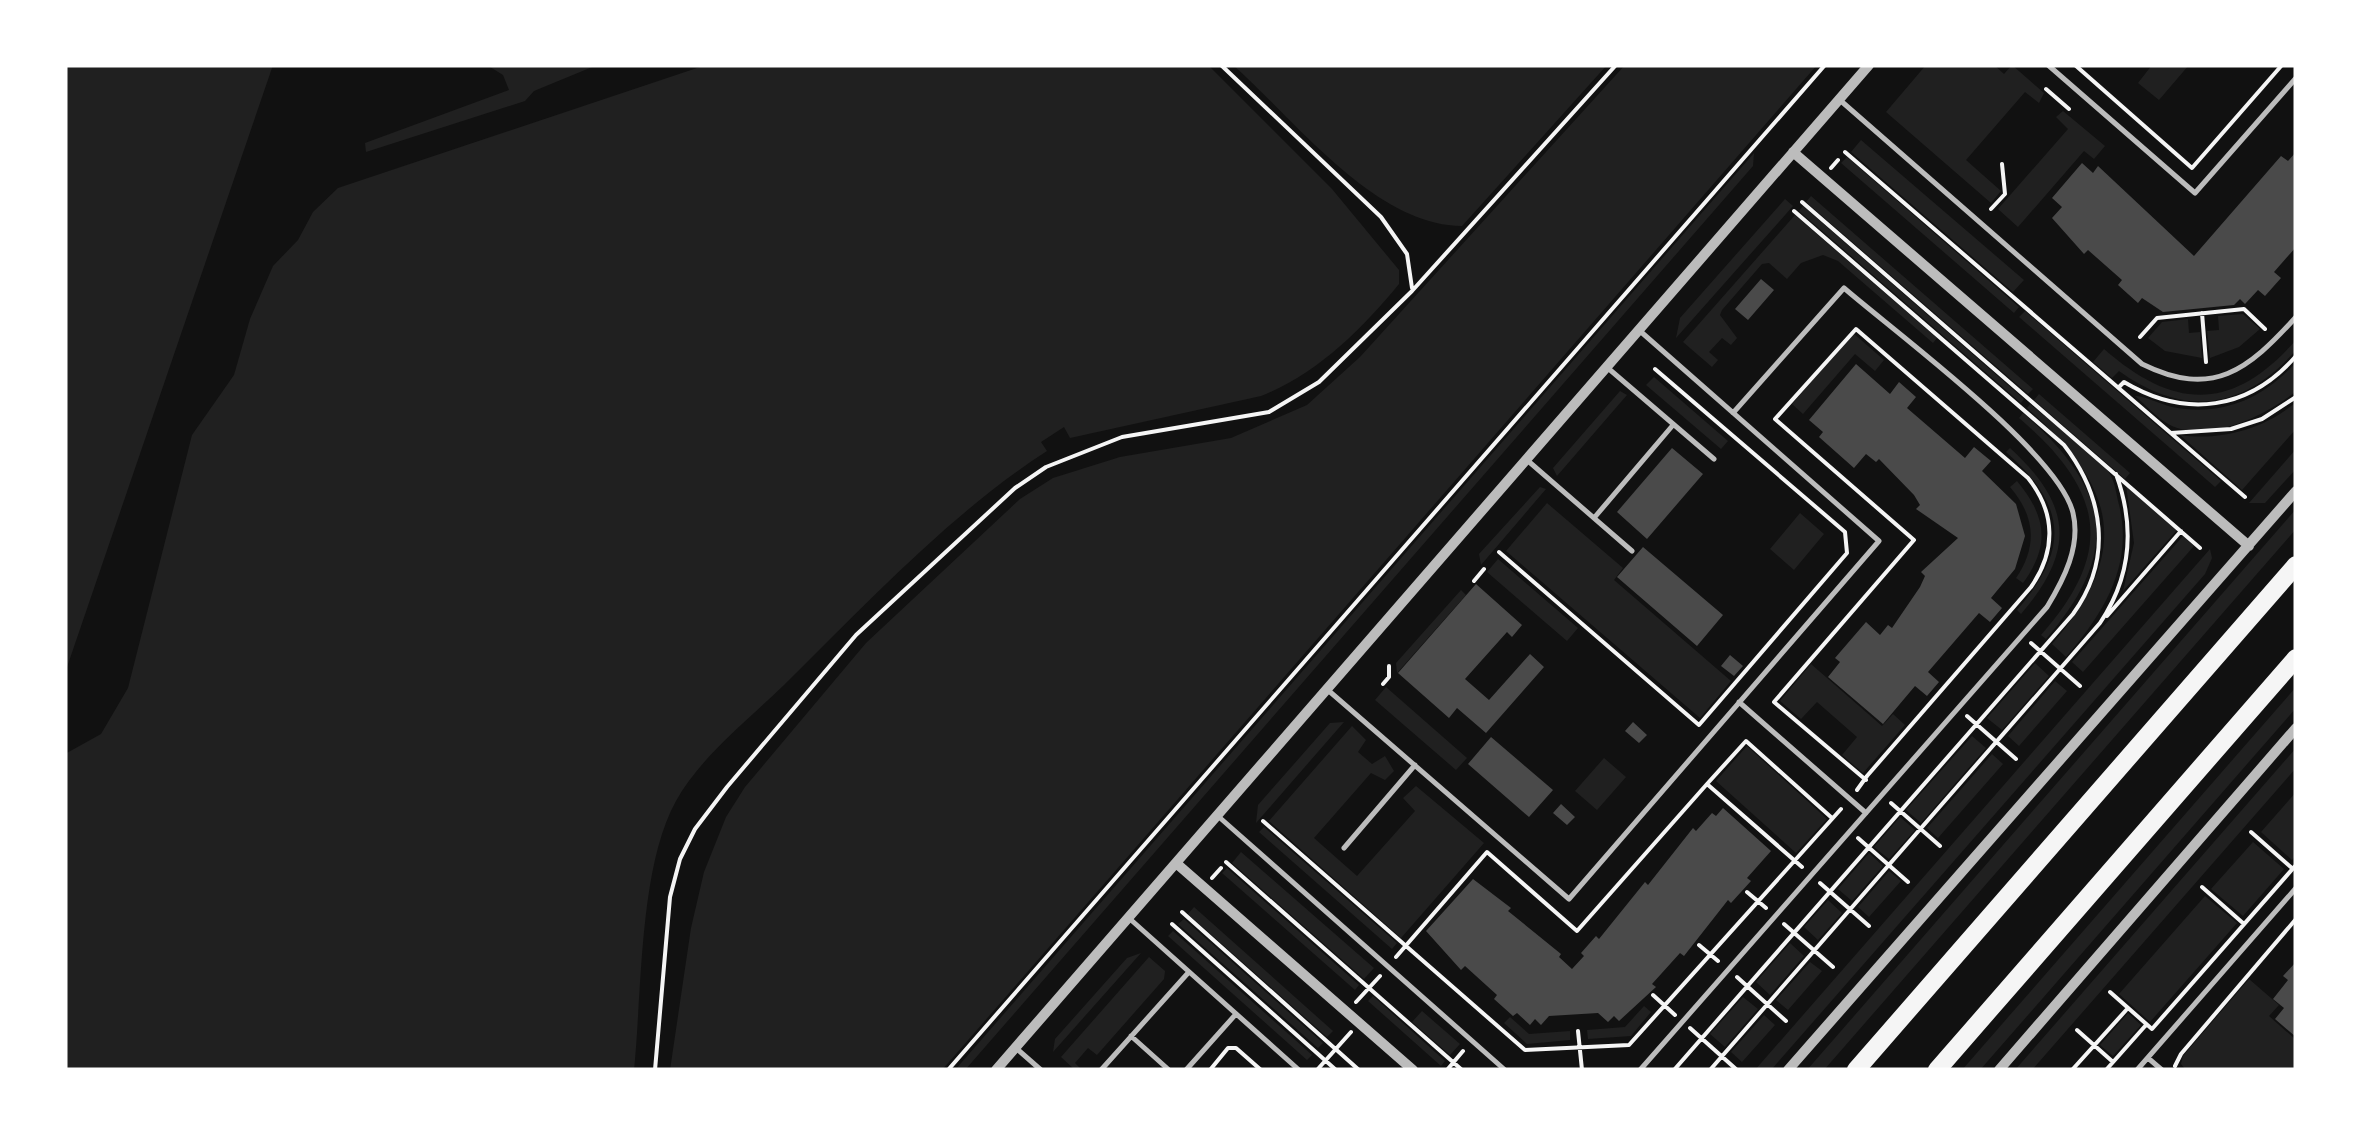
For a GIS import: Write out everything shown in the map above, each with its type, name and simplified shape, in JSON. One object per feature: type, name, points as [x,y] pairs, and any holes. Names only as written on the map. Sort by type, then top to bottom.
[{"type":"main road","points":[[1856,1070],[2296,565]]},
{"type":"main road","points":[[1937,1070],[2296,658]]},
{"type":"street","points":[[996,1070],[1868,65]]},
{"type":"street","points":[[1793,152],[2248,546]]},
{"type":"street","points":[[1788,1070],[2296,492]]},
{"type":"street","points":[[1999,1070],[2296,728]]},
{"type":"street","points":[[1176,863],[1413,1070]]},
{"type":"lane","points":[[2048,65],[2195,193],[2296,78]]},
{"type":"lane","points":[[1839,99],[2142,364],[2167,376],[2211,381],[2228,374],[2265,351],[2296,316]]},
{"type":"lane","points":[[1640,1070],[2047,607],[2072,552],[2075,533],[2068,498],[2042,457],[1844,288],[1733,413]]},
{"type":"lane","points":[[1327,689],[1569,899],[1879,540],[1638,330]]},
{"type":"lane","points":[[1607,367],[1714,459]]},
{"type":"lane","points":[[1594,518],[1673,424]]},
{"type":"lane","points":[[1526,460],[1632,551]]},
{"type":"lane","points":[[1739,702],[1866,814]]},
{"type":"lane","points":[[1344,848],[1415,765]]},
{"type":"lane","points":[[1217,816],[1505,1070]]},
{"type":"lane","points":[[2137,1070],[2296,888]]},
{"type":"lane","points":[[1128,918],[1299,1070]]},
{"type":"lane","points":[[1101,1070],[1188,973]]},
{"type":"lane","points":[[1186,1070],[1236,1014]]},
{"type":"lane","points":[[1131,1036],[1169,1070]]},
{"type":"lane","points":[[1016,1048],[1041,1070]]},
{"type":"lane","points":[[2148,1058],[2162,1070]]},
{"type":"path","points":[[1221,65],[1381,218],[1407,254],[1412,291]]},
{"type":"path","points":[[655,1070],[670,898],[680,860],[696,829],[728,788],[856,635],[1015,488],[1046,467],[1122,437],[1269,412],[1293,401],[1346,358],[1412,291],[1616,65]]},
{"type":"path","points":[[948,1070],[1825,65]]},
{"type":"path","points":[[2074,65],[2192,168],[2282,65]]},
{"type":"path","points":[[2046,89],[2069,109]]},
{"type":"path","points":[[1846,152],[2245,497]]},
{"type":"path","points":[[1992,209],[2004,194],[2002,164]]},
{"type":"path","points":[[1802,202],[2200,548]]},
{"type":"path","points":[[1674,1070],[2040,651],[2086,593],[2099,552],[2099,524],[2092,493],[2075,459],[2022,408],[1794,211]]},
{"type":"path","points":[[2140,338],[2157,318],[2244,310],[2265,329]]},
{"type":"path","points":[[2202,314],[2206,362]]},
{"type":"path","points":[[1858,789],[1866,780],[2003,618],[2031,587],[2046,559],[2050,530],[2042,499],[2021,472],[1852,330],[1775,419],[1914,540],[1774,702],[1866,780]]},
{"type":"path","points":[[1498,552],[1699,725],[1847,553],[1845,532],[1655,369]]},
{"type":"path","points":[[2170,432],[2230,430],[2262,419],[2296,396]]},
{"type":"path","points":[[2022,408],[2030,399]]},
{"type":"path","points":[[2094,631],[2118,592],[2127,556],[2126,508],[2116,474]]},
{"type":"path","points":[[1710,1070],[2181,531]]},
{"type":"path","points":[[1474,581],[1484,569]]},
{"type":"path","points":[[2003,618],[2011,626]]},
{"type":"path","points":[[2033,644],[2080,686]]},
{"type":"path","points":[[1382,684],[1389,677],[1389,666]]},
{"type":"path","points":[[1940,692],[1948,699]]},
{"type":"path","points":[[1969,718],[2016,759]]},
{"type":"path","points":[[1707,784],[1746,740],[1832,818]]},
{"type":"path","points":[[1882,795],[1940,846]]},
{"type":"path","points":[[1262,821],[1526,1050],[1630,1045],[1838,812]]},
{"type":"path","points":[[2106,1070],[2294,867],[2250,832]]},
{"type":"path","points":[[1861,841],[1908,882]]},
{"type":"path","points":[[1226,862],[1462,1070]]},
{"type":"path","points":[[1822,885],[1870,926]]},
{"type":"path","points":[[2202,887],[2244,924]]},
{"type":"path","points":[[1182,912],[1358,1070]]},
{"type":"path","points":[[2177,1064],[2180,1054],[2296,919]]},
{"type":"path","points":[[1172,924],[1336,1070]]},
{"type":"path","points":[[1786,926],[1833,967]]},
{"type":"path","points":[[1362,996],[1381,974]]},
{"type":"path","points":[[1740,980],[1786,1021]]},
{"type":"path","points":[[2110,992],[2163,1040]]},
{"type":"path","points":[[2072,1070],[2128,1008]]},
{"type":"path","points":[[2077,1030],[2113,1062]]},
{"type":"path","points":[[1578,1031],[1582,1070]]},
{"type":"path","points":[[1694,1032],[1737,1070]]},
{"type":"path","points":[[1317,1070],[1343,1041]]},
{"type":"path","points":[[1210,1070],[1228,1048],[1236,1048],[1261,1070]]},
{"type":"path","points":[[1447,1070],[1465,1048]]},
{"type":"shaded area","points":[[65,65],[273,65],[65,673]]},
{"type":"shaded area","points":[[487,65],[597,65],[534,91],[525,101],[366,152],[365,143],[509,90],[503,75]]},
{"type":"shaded area","points":[[706,65],[1208,65],[1332,189],[1399,270],[1399,284],[1337,349],[1301,376],[1261,396],[1070,438],[1064,427],[1041,442],[1047,451],[943,531],[712,753],[676,801],[655,860],[644,931],[634,1070],[65,1070],[65,754],[101,734],[128,688],[192,435],[234,375],[250,319],[273,266],[298,240],[313,212],[338,188]]},
{"type":"shaded area","points":[[1233,65],[1607,65],[1462,226],[1430,221],[1367,189],[1309,140]]},
{"type":"shaded area","points":[[1625,65],[1817,65],[942,1070],[670,1070],[691,928],[704,872],[726,817],[745,787],[866,643],[1020,499],[1053,478],[1120,457],[1231,438],[1307,405],[1360,357]]},
{"type":"shaded area","points":[[1926,65],[1994,65],[2004,74],[2012,65],[2044,93],[2039,103],[2025,92],[1966,160],[2001,191],[1991,203],[1886,112]]},
{"type":"shaded area","points":[[2152,65],[2189,65],[2159,100],[2138,83]]},
{"type":"shaded area","points":[[2063,111],[2105,146],[2094,159],[2084,151],[2018,227],[1998,209],[2068,129],[2056,117]]},
{"type":"shaded area","points":[[1861,140],[2024,280],[2013,292],[1851,152]]},
{"type":"shaded area","points":[[1754,153],[1753,166],[965,1070],[955,1070]]},
{"type":"shaded area","points":[[1847,157],[2019,307],[2014,313],[1841,163]]},
{"type":"shaded area","points":[[1811,196],[2033,389],[2028,394],[1806,202]]},
{"type":"shaded area","points":[[1785,199],[1793,206],[1676,338],[1680,318]]},
{"type":"shaded area","points":[[1803,206],[2024,399],[2021,403],[1799,211]]},
{"type":"shaded area","points":[[1795,215],[1937,338],[1933,343],[1838,261],[1823,255],[1801,263],[1787,279],[1769,263],[1762,264],[1722,310],[1720,315],[1737,338],[1731,345],[1722,338],[1709,352],[1718,360],[1712,367],[1683,342]]},
{"type":"shaded area","points":[[2025,311],[2221,481],[2215,487],[2019,317]]},
{"type":"shaded area","points":[[2243,314],[2260,329],[2239,347],[2210,358],[2207,331],[2219,330],[2218,316]]},
{"type":"shaded area","points":[[2188,319],[2189,333],[2200,332],[2202,358],[2165,351],[2148,338],[2162,322]]},
{"type":"shaded area","points":[[1853,333],[1884,360],[1875,371],[1855,354],[1803,414],[1792,404]]},
{"type":"shaded area","points":[[2296,340],[2296,350],[2256,385],[2212,401],[2167,396],[2119,371],[2112,378],[2093,362],[2104,349],[2155,384],[2203,395],[2226,391],[2249,380],[2273,364]]},
{"type":"shaded area","points":[[2296,362],[2296,391],[2252,418],[2215,430],[2180,429],[2161,419],[2135,396],[2172,407],[2224,407],[2256,395]]},
{"type":"shaded area","points":[[1654,377],[1728,441],[1721,449],[1646,385]]},
{"type":"shaded area","points":[[1620,391],[1627,395],[1557,476],[1553,468]]},
{"type":"shaded area","points":[[2039,394],[2130,473],[2125,479],[2034,400]]},
{"type":"shaded area","points":[[2296,402],[2296,429],[2242,490],[2180,435],[2211,436],[2241,431]]},
{"type":"shaded area","points":[[2030,404],[2108,471],[2122,523],[2123,545],[2113,585],[2093,622],[2066,657],[2052,644],[2095,579],[2103,549],[2103,520],[2095,492],[2080,465],[2027,408]]},
{"type":"shaded area","points":[[2023,413],[2074,467],[2096,521],[2095,548],[2087,577],[2071,607],[2046,639],[2041,635],[2081,575],[2089,547],[2090,521],[2068,470],[2019,418]]},
{"type":"shaded area","points":[[2010,448],[2046,489],[2059,528],[2051,569],[2021,614],[2017,610],[2046,567],[2054,528],[2041,491],[2006,452]]},
{"type":"shaded area","points":[[2296,449],[2296,469],[2265,503],[2249,503]]},
{"type":"shaded area","points":[[2017,481],[2034,506],[2041,531],[2038,556],[2023,583],[2016,578],[2028,554],[2031,531],[2025,509],[2010,487]]},
{"type":"shaded area","points":[[2126,485],[2177,530],[2123,591],[2134,543]]},
{"type":"shaded area","points":[[1540,487],[1546,489],[1481,565],[1479,554]]},
{"type":"shaded area","points":[[1547,503],[1623,568],[1614,580],[1731,681],[1700,718],[1506,551]]},
{"type":"shaded area","points":[[2296,509],[2296,529],[1824,1070],[1807,1070]]},
{"type":"shaded area","points":[[1800,513],[1824,534],[1794,570],[1770,549]]},
{"type":"shaded area","points":[[2183,536],[2194,546],[2083,672],[2072,662]]},
{"type":"shaded area","points":[[2210,549],[2212,558],[2205,574],[1771,1070],[1755,1070]]},
{"type":"shaded area","points":[[1498,559],[1578,628],[1567,641],[1487,572]]},
{"type":"shaded area","points":[[1461,590],[1466,595],[1397,673],[1396,663]]},
{"type":"shaded area","points":[[2035,663],[2049,676],[2002,730],[1987,718]]},
{"type":"shaded area","points":[[1811,664],[1882,726],[1893,714],[1905,725],[1863,773],[1842,755],[1857,737],[1817,702],[1801,719],[1780,701]]},
{"type":"shaded area","points":[[2055,681],[2067,691],[2019,746],[2008,736]]},
{"type":"shaded area","points":[[1386,687],[1467,758],[1456,770],[1375,700]]},
{"type":"shaded area","points":[[2296,687],[2296,708],[1980,1070],[1962,1070]]},
{"type":"shaded area","points":[[1344,722],[1256,823],[1258,805],[1330,723]]},
{"type":"shaded area","points":[[1352,726],[1366,740],[1358,752],[1372,764],[1385,756],[1394,771],[1385,780],[1371,773],[1314,838],[1357,876],[1415,811],[1403,798],[1416,786],[1484,843],[1401,938],[1269,821]]},
{"type":"shaded area","points":[[1972,736],[1986,748],[1921,823],[1906,810]]},
{"type":"shaded area","points":[[1747,746],[1827,819],[1796,853],[1716,781]]},
{"type":"shaded area","points":[[2296,748],[2296,768],[2032,1070],[2015,1070]]},
{"type":"shaded area","points":[[1992,754],[2003,764],[1938,838],[1927,828]]},
{"type":"shaded area","points":[[1604,758],[1626,777],[1597,810],[1575,791]]},
{"type":"shaded area","points":[[2296,792],[2296,855],[2292,860],[2261,832]]},
{"type":"shaded area","points":[[1900,817],[1915,830],[1889,859],[1874,847]]},
{"type":"shaded area","points":[[1264,827],[1397,943],[1392,949],[1259,832]]},
{"type":"shaded area","points":[[2253,842],[2284,869],[2243,916],[2211,889]]},
{"type":"shaded area","points":[[1241,852],[1374,968],[1364,979],[1232,863]]},
{"type":"shaded area","points":[[1869,853],[1883,866],[1852,901],[1838,889]]},
{"type":"shaded area","points":[[1227,868],[1359,985],[1355,990],[1222,873]]},
{"type":"shaded area","points":[[1889,871],[1901,881],[1869,917],[1858,907]]},
{"type":"shaded area","points":[[2205,896],[2237,923],[2150,1022],[2119,994]]},
{"type":"shaded area","points":[[1828,900],[1842,913],[1818,940],[1804,927]]},
{"type":"shaded area","points":[[1194,907],[1333,1031],[1327,1037],[1188,914]]},
{"type":"shaded area","points":[[1184,919],[1323,1043],[1318,1048],[1178,924]]},
{"type":"shaded area","points":[[1173,931],[1312,1055],[1307,1060],[1168,936]]},
{"type":"shaded area","points":[[1790,943],[1804,956],[1770,995],[1756,982]]},
{"type":"shaded area","points":[[1141,953],[1053,1052],[1055,1039],[1127,958]]},
{"type":"shaded area","points":[[1149,957],[1165,971],[1164,979],[1097,1055],[1088,1048],[1075,1063],[1082,1070],[1075,1070],[1061,1057]]},
{"type":"shaded area","points":[[1810,962],[1822,971],[1788,1010],[1776,1000]]},
{"type":"shaded area","points":[[2249,979],[2279,1005],[2269,1016],[2296,1040],[2296,1070],[2186,1070],[2181,1064],[2183,1056]]},
{"type":"shaded area","points":[[1373,996],[1445,1061],[1441,1066],[1368,1001]]},
{"type":"shaded area","points":[[1743,997],[1758,1009],[1725,1047],[1710,1034]]},
{"type":"shaded area","points":[[1644,1006],[1651,1012],[1631,1036],[1588,1039],[1587,1030],[1625,1027]]},
{"type":"shaded area","points":[[1422,1011],[1460,1044],[1450,1055],[1412,1022]]},
{"type":"shaded area","points":[[2128,1013],[2141,1025],[2113,1056],[2100,1045]]},
{"type":"shaded area","points":[[1764,1015],[1775,1025],[1742,1062],[1731,1052]]},
{"type":"shaded area","points":[[1510,1017],[1529,1034],[1570,1031],[1570,1040],[1527,1044],[1504,1023]]},
{"type":"building","points":[[2296,152],[2296,247],[2274,272],[2281,278],[2265,296],[2258,290],[2245,304],[2240,299],[2234,305],[2163,312],[2142,298],[2138,303],[2118,285],[2122,280],[2088,250],[2084,254],[2052,218],[2062,207],[2052,198],[2082,163],[2093,173],[2098,166],[2194,256],[2281,156],[2288,161]]},
{"type":"building","points":[[1761,279],[1774,290],[1748,320],[1735,309]]},
{"type":"building","points":[[1856,364],[1890,394],[1899,382],[1916,397],[1907,408],[1965,458],[1974,447],[1991,461],[1982,471],[2016,504],[2025,536],[2015,569],[1991,598],[2002,608],[1990,622],[1979,613],[1928,672],[1939,682],[1927,696],[1915,686],[1883,724],[1828,677],[1840,662],[1835,658],[1866,622],[1880,635],[1888,625],[1892,628],[1920,587],[1925,576],[1921,572],[1958,538],[1916,509],[1920,505],[1914,495],[1879,459],[1876,462],[1866,454],[1854,468],[1819,437],[1823,432],[1809,420]]},
{"type":"building","points":[[1672,448],[1703,474],[1647,539],[1617,512]]},
{"type":"building","points":[[1643,547],[1723,615],[1697,646],[1617,577]]},
{"type":"building","points":[[1476,584],[1522,625],[1512,637],[1507,632],[1465,679],[1489,700],[1530,654],[1544,667],[1486,733],[1457,708],[1449,718],[1398,673]]},
{"type":"building","points":[[1730,655],[1743,666],[1734,676],[1721,666]]},
{"type":"building","points":[[1633,722],[1647,735],[1639,743],[1625,731]]},
{"type":"building","points":[[1491,737],[1553,790],[1529,817],[1468,764]]},
{"type":"building","points":[[1561,804],[1575,817],[1567,825],[1553,813]]},
{"type":"building","points":[[1723,808],[1771,851],[1747,878],[1751,881],[1731,903],[1728,900],[1684,956],[1680,953],[1652,984],[1656,987],[1619,1021],[1614,1016],[1608,1022],[1598,1013],[1549,1016],[1541,1025],[1535,1019],[1530,1025],[1494,999],[1497,995],[1465,966],[1461,970],[1426,931],[1473,879],[1511,908],[1508,911],[1561,954],[1559,957],[1572,969],[1584,956],[1581,953],[1596,936],[1599,939],[1645,882],[1648,885],[1693,828],[1696,831],[1712,813],[1716,816]]},
{"type":"building","points":[[2296,962],[2296,1037],[2275,1019],[2284,1008],[2273,999],[2288,980],[2283,976]]}]
